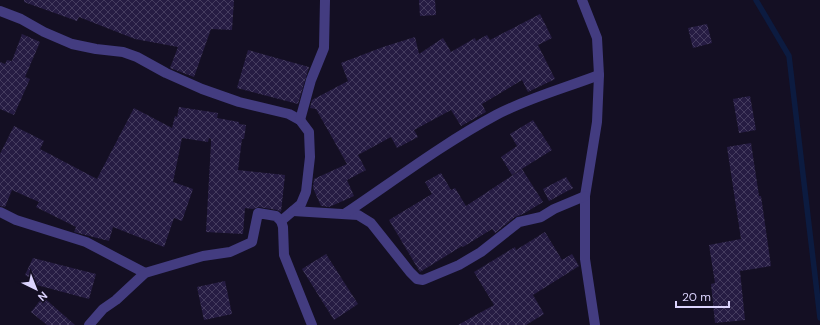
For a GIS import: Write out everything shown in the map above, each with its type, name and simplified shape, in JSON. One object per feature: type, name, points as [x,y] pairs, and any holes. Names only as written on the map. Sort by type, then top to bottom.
[{"type":"street","points":[[300,120],[311,80],[324,48],[325,0]]},
{"type":"street","points":[[582,0],[597,38],[599,75],[597,122],[585,196],[585,259],[595,325]]},
{"type":"street","points":[[0,11],[21,19],[44,32],[72,44],[96,49],[123,52],[137,57],[166,73],[202,89],[239,102],[289,114],[300,120],[309,132],[310,157],[306,192],[301,204],[281,221]]},
{"type":"street","points":[[346,213],[460,136],[497,115],[527,101],[599,75]]},
{"type":"street","points":[[294,211],[346,213],[358,215],[371,223],[410,272],[417,279],[423,280],[459,265],[480,252],[520,222],[541,216],[585,196]]},
{"type":"street","points":[[0,212],[22,222],[86,242],[145,273]]},
{"type":"street","points":[[89,325],[103,309],[116,300],[145,273],[203,256],[230,252],[252,242],[258,213],[276,216],[281,221],[283,227],[284,255],[312,325]]},
{"type":"building","points":[[24,0],[234,0],[232,30],[211,29],[194,77],[170,68],[178,47],[135,39],[79,17],[77,21],[24,2]]},
{"type":"building","points":[[419,0],[435,0],[436,15],[420,16]]},
{"type":"building","points":[[540,14],[552,38],[538,45],[555,79],[528,92],[522,80],[482,104],[486,112],[461,126],[451,110],[414,130],[418,137],[397,148],[391,137],[358,155],[366,170],[347,180],[354,196],[329,207],[321,206],[313,188],[314,179],[347,164],[316,109],[310,108],[312,100],[348,81],[341,63],[415,37],[419,54],[443,38],[451,52],[475,38],[476,41],[487,35],[490,40]]},
{"type":"building","points":[[707,24],[712,43],[693,48],[688,28]]},
{"type":"building","points":[[22,34],[40,42],[25,77],[30,79],[14,115],[0,109],[0,62],[5,64],[7,60],[12,61]]},
{"type":"building","points":[[248,50],[309,67],[298,104],[237,88]]},
{"type":"building","points":[[750,96],[756,130],[739,133],[733,99]]},
{"type":"building","points":[[179,107],[218,113],[217,118],[239,122],[239,124],[246,125],[244,139],[242,139],[238,170],[285,175],[281,212],[259,207],[253,209],[245,208],[243,234],[206,232],[211,143],[211,139],[209,138],[208,142],[182,138],[173,182],[193,189],[182,221],[174,218],[164,247],[113,227],[109,241],[74,232],[76,227],[36,207],[39,202],[12,190],[5,207],[0,206],[0,154],[14,126],[44,141],[40,149],[97,179],[134,108],[172,128],[175,116],[177,117]]},
{"type":"building","points":[[533,120],[552,150],[512,175],[501,157],[517,146],[510,134]]},
{"type":"building","points":[[751,143],[759,196],[761,196],[771,266],[740,271],[745,320],[715,323],[711,284],[715,283],[709,245],[741,239],[727,147]]},
{"type":"building","points":[[522,169],[543,202],[515,217],[495,233],[492,229],[420,272],[389,220],[432,194],[425,182],[441,173],[451,190],[455,188],[466,206]]},
{"type":"building","points":[[566,177],[573,188],[549,201],[543,189]]},
{"type":"building","points":[[545,232],[562,260],[572,254],[579,266],[533,295],[544,314],[526,325],[458,325],[494,305],[474,272],[515,247],[516,250]]},
{"type":"building","points":[[326,254],[358,304],[334,320],[302,269]]},
{"type":"building","points":[[33,258],[96,274],[89,299],[33,284],[34,280],[25,275]]},
{"type":"building","points":[[225,281],[232,314],[204,320],[197,287]]},
{"type":"building","points":[[43,297],[75,325],[47,325],[31,312]]},
{"type":"waterway","points":[[756,0],[789,56],[820,318]]}]
